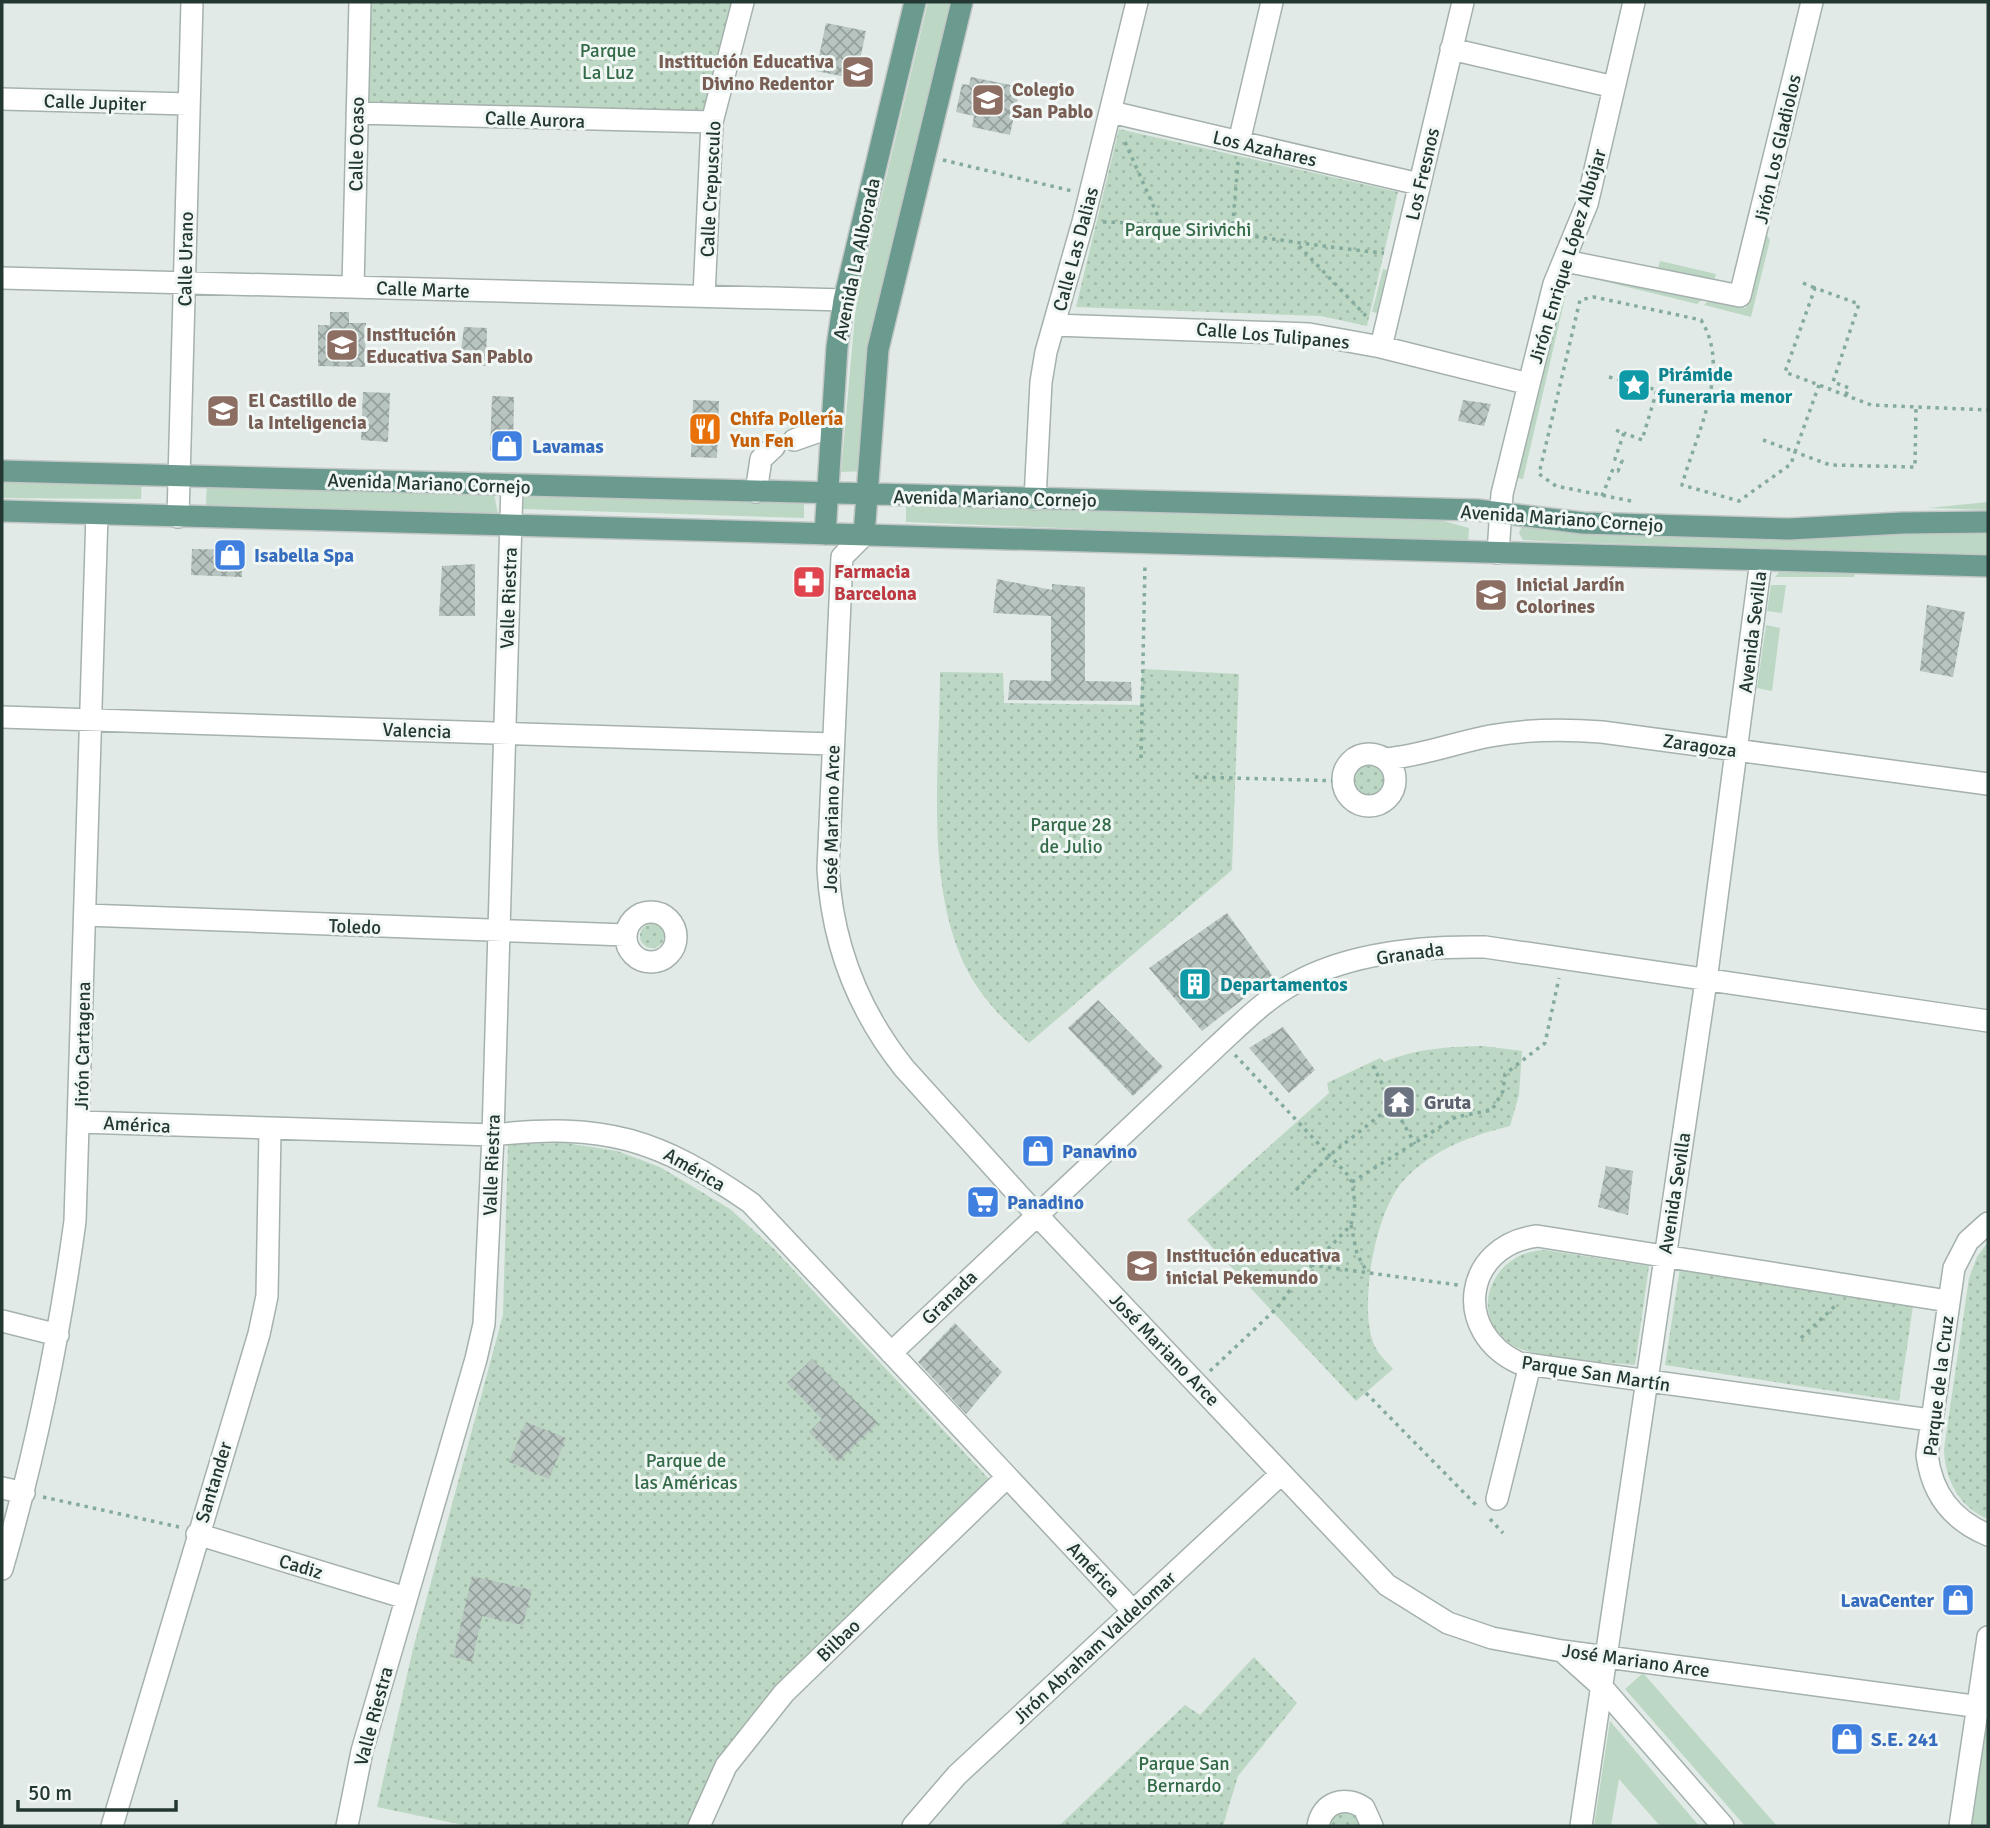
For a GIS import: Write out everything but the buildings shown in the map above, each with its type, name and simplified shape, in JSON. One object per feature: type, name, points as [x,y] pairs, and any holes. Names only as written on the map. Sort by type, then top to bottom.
[{"type":"main road","name":"Avenida La Alborada","points":[[825,534],[831,427],[844,300],[915,2]]},
{"type":"main road","name":"Avenida La Alborada","points":[[863,536],[878,349],[962,2]]},
{"type":"main road","name":"Avenida Mariano Cornejo","points":[[2,471],[1499,512],[1583,523],[1789,529],[1921,522],[1988,522]]},
{"type":"main road","name":"Avenida Mariano Cornejo","points":[[2,511],[1988,566]]},
{"type":"street","name":"Calle Urano","points":[[178,517],[192,2]]},
{"type":"street","name":"Calle Ocaso","points":[[354,287],[360,2]]},
{"type":"street","name":"Calle Crepusculo","points":[[704,296],[712,122],[743,2]]},
{"type":"street","name":"Calle Las Dalias","points":[[1035,499],[1041,382],[1137,2]]},
{"type":"street","points":[[1239,142],[1272,2]]},
{"type":"street","name":"Los Fresnos","points":[[1383,341],[1462,2]]},
{"type":"street","name":"Jirón Enrique López Albújar","points":[[1498,553],[1499,512],[1529,384],[1555,284],[1587,204],[1634,2]]},
{"type":"street","name":"Jirón Los Gladiolos","points":[[1565,261],[1740,296],[1812,2]]},
{"type":"street","points":[[1451,50],[1614,88]]},
{"type":"street","name":"Calle Jupiter","points":[[2,99],[189,104]]},
{"type":"street","name":"Los Azahares","points":[[1111,112],[1419,184]]},
{"type":"street","name":"Calle Aurora","points":[[357,113],[712,122]]},
{"type":"street","name":"Calle Marte","points":[[2,278],[844,300]]},
{"type":"street","name":"Calle Los Tulipanes","points":[[1054,325],[1309,334],[1383,341],[1529,384]]},
{"type":"street","points":[[794,440],[831,427]]},
{"type":"street","points":[[755,492],[761,459],[774,447]]},
{"type":"street","name":"Valle Riestra","points":[[347,1826],[362,1751],[477,1359],[484,1324],[493,1135],[512,485]]},
{"type":"street","name":"Jirón Cartagena","points":[[2,1569],[24,1493],[58,1335],[75,1221],[97,514]]},
{"type":"street","points":[[825,534],[842,557],[863,536]]},
{"type":"street","name":"José Mariano Arce","points":[[842,557],[828,869],[830,902],[850,977],[888,1047],[1036,1214],[1387,1585],[1448,1623],[1492,1638],[1562,1651],[1983,1707]]},
{"type":"street","name":"Avenida Sevilla","points":[[1581,1826],[1706,981],[1761,560]]},
{"type":"street","name":"Valencia","points":[[2,717],[833,744]]},
{"type":"street","name":"Zaragoza","points":[[1390,767],[1413,757],[1487,737],[1526,730],[1562,729],[1988,784]]},
{"type":"street","points":[[1370,754],[1390,767],[1392,792],[1380,803],[1363,805],[1348,796],[1342,781],[1347,764],[1354,758],[1370,754]]},
{"type":"street","name":"Toledo","points":[[85,915],[626,935]]},
{"type":"street","name":"Granada","points":[[891,1353],[1036,1214],[1267,1001],[1295,983],[1322,971],[1418,948],[1485,947],[1988,1021]]},
{"type":"street","name":"América","points":[[80,1122],[493,1135],[549,1129],[588,1132],[659,1148],[688,1162],[751,1203],[1132,1610]]},
{"type":"street","name":"Santander","points":[[112,1826],[197,1534],[259,1334],[267,1296],[270,1130]]},
{"type":"street","name":"Parque de la Cruz","points":[[1988,1223],[1960,1254],[1948,1301],[1927,1455],[1934,1485],[1952,1512],[1988,1535]]},
{"type":"street","points":[[1476,1287],[1489,1259],[1506,1245],[1525,1237],[1548,1237],[1948,1301]]},
{"type":"street","name":"Parque San Martín","points":[[1476,1287],[1475,1308],[1486,1338],[1500,1353],[1530,1365],[1930,1420]]},
{"type":"street","points":[[2,1321],[58,1335]]},
{"type":"street","points":[[1497,1499],[1530,1365]]},
{"type":"street","name":"Jirón Abraham Valdelomar","points":[[913,1826],[957,1774],[1281,1474]]},
{"type":"street","name":"Bilbao","points":[[699,1826],[726,1766],[784,1693],[1007,1477]]},
{"type":"street","points":[[2,1488],[24,1493]]},
{"type":"street","name":"Cadiz","points":[[197,1534],[406,1598]]},
{"type":"street","points":[[1960,1826],[1983,1707],[1988,1637]]},
{"type":"street","points":[[1562,1651],[1601,1686],[1723,1826]]},
{"type":"street","points":[[1318,1826],[1323,1811],[1330,1805],[1348,1801],[1364,1808],[1372,1826]]},
{"type":"path","points":[[1111,112],[1161,223]]},
{"type":"path","points":[[1232,233],[1239,142]]},
{"type":"path","points":[[924,155],[1090,195]]},
{"type":"path","points":[[1083,222],[1161,223],[1297,245],[1403,255]]},
{"type":"path","points":[[1297,245],[1383,341]]},
{"type":"path","points":[[1803,283],[1859,304],[1833,382],[1849,388],[1846,396]]},
{"type":"path","points":[[1815,288],[1785,372],[1871,405],[1988,410]]},
{"type":"path","points":[[1855,303],[1858,296]]},
{"type":"path","points":[[1640,502],[1556,486],[1539,474],[1580,300],[1594,297],[1702,320],[1710,334],[1715,359],[1710,393],[1682,485],[1739,501]]},
{"type":"path","points":[[1609,377],[1657,390],[1642,440],[1615,430]]},
{"type":"path","points":[[1730,507],[1791,464],[1819,385]]},
{"type":"path","points":[[1763,440],[1830,465],[1915,467],[1916,407]]},
{"type":"path","points":[[1602,496],[1613,469],[1618,471],[1622,461],[1615,459],[1624,433]]},
{"type":"path","points":[[1141,758],[1146,543]]},
{"type":"path","points":[[1195,777],[1342,781]]},
{"type":"path","points":[[1352,1182],[1456,1117],[1492,1110],[1503,1091],[1505,1074],[1545,1044],[1563,959]]},
{"type":"path","points":[[1222,1042],[1330,1155],[1352,1182],[1355,1204],[1351,1225],[1357,1254],[1367,1273]]},
{"type":"path","points":[[1371,1062],[1415,1144]]},
{"type":"path","points":[[1296,1190],[1330,1155],[1393,1105]]},
{"type":"path","points":[[1196,1381],[1277,1308],[1311,1265],[1351,1225]]},
{"type":"path","points":[[1311,1265],[1476,1287]]},
{"type":"path","points":[[1801,1338],[1856,1286]]},
{"type":"path","points":[[1366,1393],[1503,1533]]},
{"type":"path","points":[[24,1493],[185,1528],[197,1534]]},
{"type":"green space","name":"Parque La Luz","points":[[360,2],[743,2],[712,122],[357,113]]},
{"type":"green space","points":[[928,2],[952,2],[865,471],[841,472],[856,304]]},
{"type":"green space","name":"Parque Sirivichi","points":[[1119,129],[1398,192],[1367,326],[1321,316],[1076,307]]},
{"type":"green space","points":[[1765,232],[1770,240],[1751,317],[1704,305],[1709,300],[1746,308]]},
{"type":"green space","points":[[1660,261],[1716,274],[1714,281],[1658,268]]},
{"type":"green space","points":[[1383,269],[1387,270],[1377,313],[1372,312]]},
{"type":"green space","points":[[1584,269],[1704,298],[1697,304],[1582,276]]},
{"type":"green space","points":[[1562,284],[1568,285],[1523,479],[1517,478]]},
{"type":"green space","points":[[2,472],[142,475],[141,499],[2,498]]},
{"type":"green space","points":[[207,481],[493,489],[498,514],[206,505]]},
{"type":"green space","points":[[524,489],[804,497],[804,518],[523,509]]},
{"type":"green space","points":[[906,499],[1418,514],[1469,528],[1468,544],[906,522]]},
{"type":"green space","points":[[1988,502],[1988,510],[1928,508]]},
{"type":"green space","points":[[1522,526],[1603,533],[1768,539],[1988,530],[1988,555],[1523,540],[1519,533]]},
{"type":"green space","points":[[1780,571],[1855,571],[1854,577],[1775,577]]},
{"type":"green space","points":[[1771,585],[1786,585],[1782,613],[1767,611]]},
{"type":"green space","points":[[1766,625],[1780,628],[1772,691],[1757,688]]},
{"type":"green space","name":"Parque 28 de Julio","points":[[1142,669],[1239,674],[1232,870],[1029,1043],[978,988],[960,954],[948,917],[941,877],[938,835],[940,672],[1003,673],[1004,703],[1140,705]]},
{"type":"green space","points":[[1369,762],[1381,767],[1386,779],[1381,791],[1369,796],[1357,791],[1352,779],[1357,767]]},
{"type":"green space","points":[[652,924],[661,927],[664,936],[661,945],[652,948],[643,945],[640,936],[643,927]]},
{"type":"green space","points":[[1483,1046],[1522,1051],[1519,1095],[1510,1126],[1467,1139],[1440,1152],[1405,1179],[1395,1193],[1386,1211],[1373,1255],[1368,1301],[1373,1343],[1393,1369],[1356,1401],[1187,1220],[1329,1093],[1327,1083],[1380,1058],[1384,1062],[1421,1051]]},
{"type":"green space","name":"Parque de las Américas","points":[[566,1143],[617,1151],[660,1167],[730,1209],[773,1248],[989,1479],[984,1491],[729,1746],[688,1826],[468,1826],[377,1807],[413,1649],[503,1315],[508,1144]]},
{"type":"green space","points":[[1988,1242],[1988,1519],[1969,1507],[1955,1491],[1947,1471],[1944,1449],[1969,1278],[1977,1257]]},
{"type":"green space","points":[[1545,1250],[1649,1266],[1635,1365],[1539,1354],[1514,1346],[1499,1333],[1490,1318],[1488,1303],[1491,1287],[1499,1273],[1511,1261],[1526,1253]]},
{"type":"green space","points":[[1680,1268],[1913,1306],[1899,1401],[1665,1365]]},
{"type":"green space","name":"Parque San Bernardo","points":[[1254,1657],[1297,1703],[1238,1776],[1223,1826],[1059,1826],[1185,1705],[1200,1715]]},
{"type":"green space","points":[[1643,1673],[1777,1826],[1745,1826],[1625,1689]]},
{"type":"green space","points":[[1610,1721],[1699,1826],[1660,1826],[1619,1779],[1611,1826],[1594,1826]]},
{"type":"green space","points":[[1985,1731],[1988,1731],[1988,1814],[1986,1826],[1972,1826]]},
{"type":"green space","points":[[1340,1812],[1356,1815],[1361,1826],[1329,1826],[1332,1818]]},
{"type":"place","name":"Institución Educativa Divino Redentor","points":[[858,72]]},
{"type":"place","name":"Colegio San Pablo","points":[[988,100]]},
{"type":"place","name":"Institución Educativa San Pablo","points":[[342,345]]},
{"type":"place","name":"Pirámide funeraria menor","points":[[1634,385]]},
{"type":"place","name":"El Castillo de la Inteligencia","points":[[223,411]]},
{"type":"place","name":"Chifa Pollería Yun Fen","points":[[705,429]]},
{"type":"place","name":"Lavamas","points":[[507,446]]},
{"type":"place","name":"Isabella Spa","points":[[230,555]]},
{"type":"place","name":"Farmacia Barcelona","points":[[809,582]]},
{"type":"place","name":"Inicial Jardín Colorines","points":[[1491,595]]},
{"type":"place","name":"Departamentos","points":[[1195,984]]},
{"type":"place","name":"Gruta","points":[[1399,1102]]},
{"type":"place","name":"Panavino","points":[[1038,1151]]},
{"type":"place","name":"Panadino","points":[[983,1202]]},
{"type":"place","name":"Institución educativa inicial Pekemundo","points":[[1142,1266]]},
{"type":"place","name":"LavaCenter","points":[[1958,1600]]},
{"type":"place","name":"S.E. 241","points":[[1847,1739]]}]
